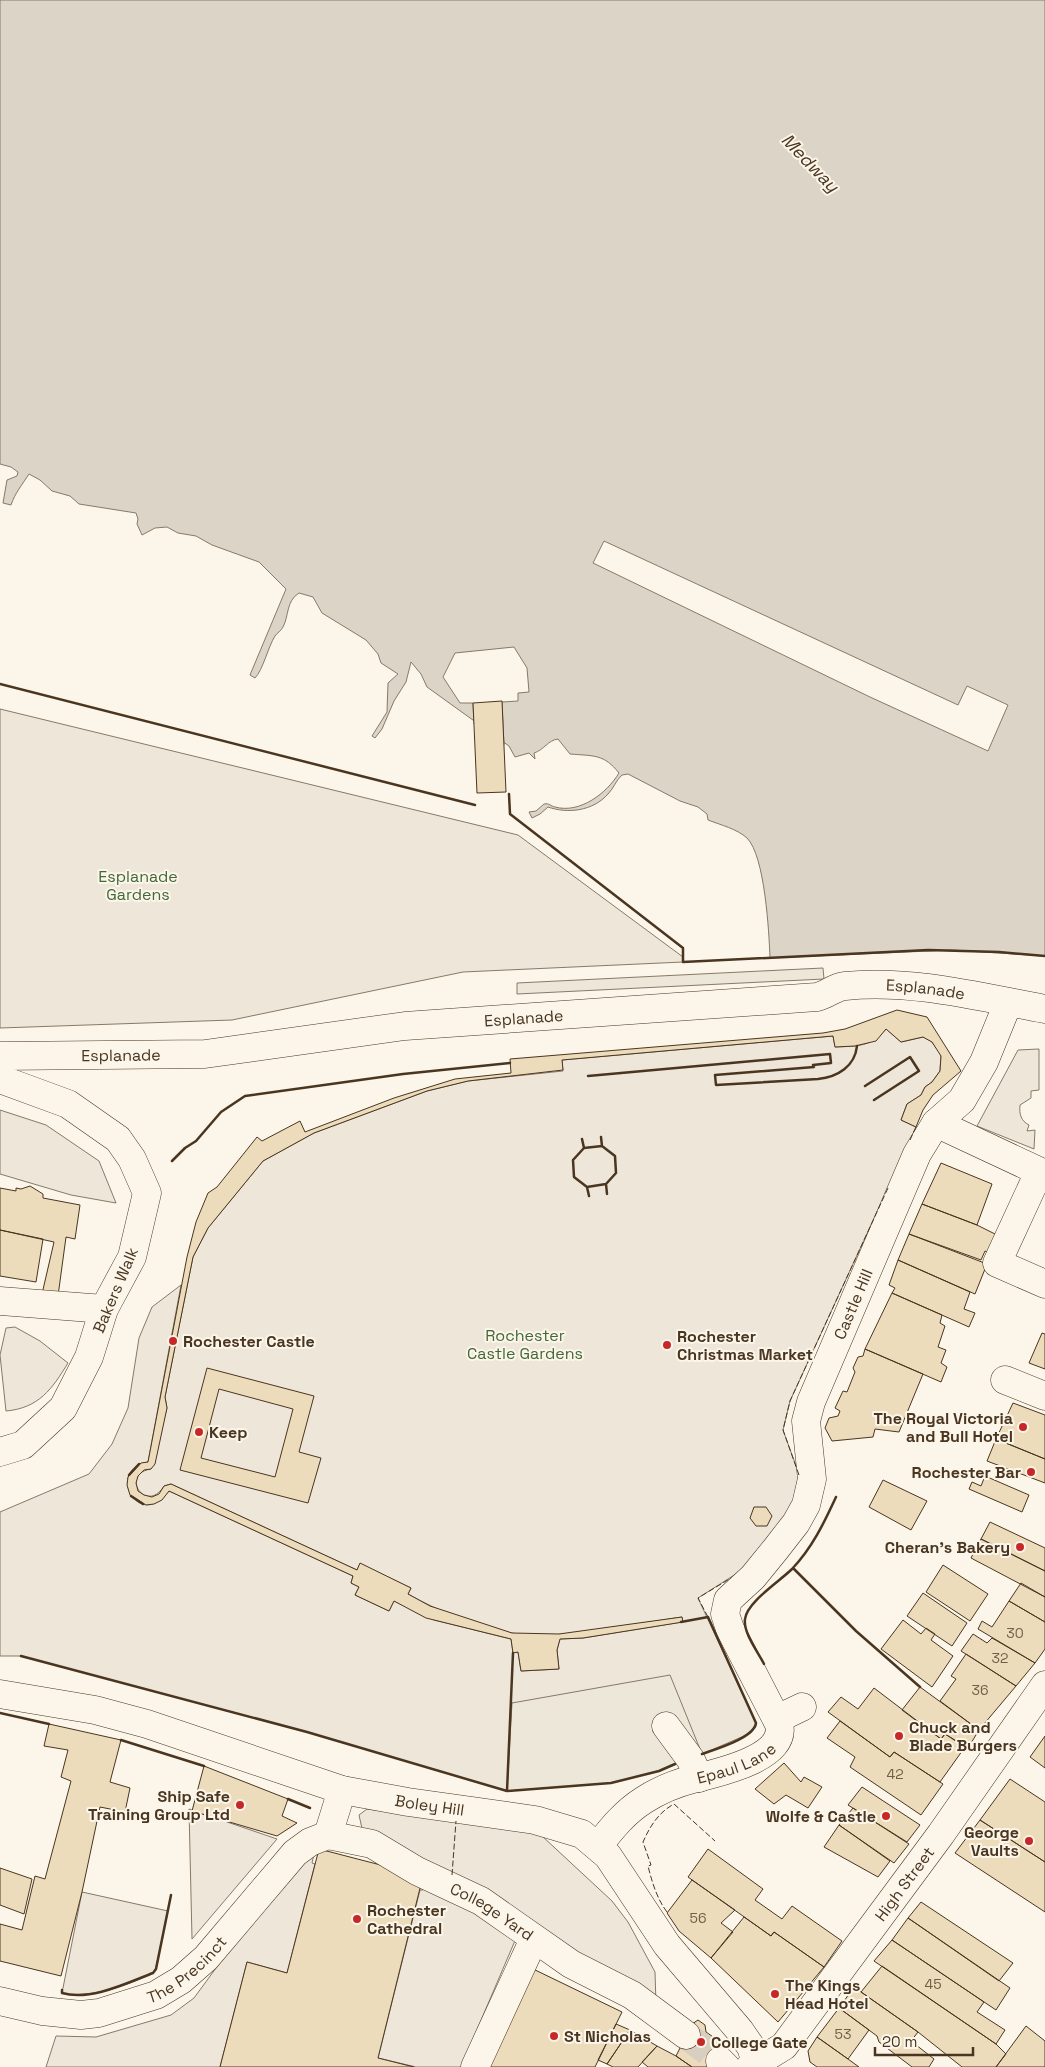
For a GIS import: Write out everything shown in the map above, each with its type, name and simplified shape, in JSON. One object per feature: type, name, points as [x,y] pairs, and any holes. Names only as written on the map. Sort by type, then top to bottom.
[{"type":"street","name":"Esplanade","points":[[0,1056],[206,1054],[405,1026],[817,997],[844,986],[880,985],[920,988],[1045,1009]]},
{"type":"street","name":"Castle Hill","points":[[726,1606],[733,1594],[752,1578],[796,1524],[806,1505],[812,1479],[806,1421],[811,1402],[917,1154],[936,1123],[962,1100],[984,1062],[1008,1002]]},
{"type":"street","name":"Bakers Walk","points":[[0,1079],[68,1104],[118,1139],[136,1168],[147,1193],[132,1257],[104,1309],[89,1357],[63,1408],[23,1445],[0,1452]]},
{"type":"street","points":[[936,1123],[1042,1173],[997,1263],[1045,1284]]},
{"type":"street","points":[[0,1301],[104,1309]]},
{"type":"street","points":[[1005,1380],[1045,1396]]},
{"type":"street","name":"Epaul Lane","points":[[598,1846],[621,1818],[655,1794],[699,1778],[711,1776],[763,1754],[774,1746],[780,1735],[777,1719],[730,1629],[726,1618],[726,1606]]},
{"type":"street","name":"High Street","points":[[757,2065],[784,2046],[941,1834],[1045,1685]]},
{"type":"street","name":"Boley Hill","points":[[0,1694],[95,1710],[131,1720],[342,1790],[408,1802],[535,1820],[582,1834],[598,1846],[619,1872],[669,1948],[704,1987],[746,2039],[757,2065]]},
{"type":"street","points":[[777,1719],[802,1706]]},
{"type":"street","points":[[666,1726],[691,1760],[699,1778]]},
{"type":"street","points":[[328,1835],[342,1790]]},
{"type":"street","name":"College Yard","points":[[328,1835],[372,1844],[417,1870],[481,1902],[571,1964],[632,1995],[686,2035]]},
{"type":"street","name":"The Precinct","points":[[0,2001],[42,2011],[90,2014],[156,1995],[181,1980],[206,1958],[283,1864],[310,1842],[328,1835]]},
{"type":"street","points":[[476,2067],[534,1939]]},
{"type":"green space","name":"Esplanade Gardens","points":[[0,709],[518,835],[683,957],[683,962],[463,972],[232,1020],[0,1028]]},
{"type":"green space","name":"Rochester Castle Gardens","points":[[886,1029],[901,1042],[923,1037],[931,1041],[941,1054],[940,1071],[932,1082],[925,1087],[921,1095],[907,1104],[901,1120],[916,1127],[790,1401],[783,1430],[799,1474],[793,1503],[773,1537],[739,1572],[698,1598],[755,1721],[756,1726],[751,1733],[702,1754],[512,1703],[507,1791],[307,1732],[21,1656],[0,1656],[0,1512],[89,1474],[112,1444],[128,1408],[139,1338],[152,1307],[181,1285],[148,1462],[135,1467],[129,1475],[128,1485],[131,1494],[137,1502],[147,1505],[157,1502],[169,1491],[353,1576],[351,1583],[359,1587],[355,1595],[389,1611],[394,1601],[434,1620],[511,1639],[513,1652],[518,1652],[521,1671],[559,1669],[557,1650],[560,1639],[583,1638],[682,1622],[682,1617],[596,1631],[551,1635],[530,1635],[498,1630],[471,1623],[445,1612],[408,1594],[411,1588],[360,1564],[357,1570],[171,1484],[164,1486],[157,1494],[144,1495],[136,1484],[137,1478],[142,1472],[151,1469],[167,1408],[165,1397],[193,1257],[208,1228],[263,1161],[314,1133],[427,1091],[468,1081],[563,1071],[562,1060],[833,1036],[835,1047],[851,1046],[869,1042]]},
{"type":"green space","points":[[1039,1049],[1039,1090],[1031,1091],[1031,1098],[1020,1105],[1022,1119],[1029,1125],[1027,1131],[1035,1130],[1034,1149],[977,1126],[1018,1050]]},
{"type":"green space","points":[[0,1110],[46,1125],[99,1161],[116,1203],[71,1195],[0,1174]]},
{"type":"green space","points":[[15,1327],[40,1341],[68,1363],[43,1396],[27,1406],[6,1411],[0,1355],[6,1328]]},
{"type":"green space","points":[[189,1809],[277,1839],[192,1939]]},
{"type":"green space","points":[[367,1809],[517,1828],[542,1836],[612,1901],[628,1922],[655,1972],[656,2004],[363,1833],[359,1815]]},
{"type":"green space","points":[[314,1854],[312,1863],[315,1864],[287,1973],[247,1962],[220,2067],[46,2067],[56,2036],[96,2037],[171,2015],[194,1998],[280,1881]]},
{"type":"green space","points":[[425,1882],[517,1936],[461,2067],[416,2067],[378,2058],[420,1890],[423,1890]]},
{"type":"green space","points":[[82,1892],[168,1911],[155,1971],[110,1990],[72,1995],[62,1993]]},
{"type":"shaded area","points":[[823,968],[824,979],[517,994],[517,983]]},
{"type":"shaded area","points":[[670,1675],[702,1754],[659,1771],[611,1783],[507,1791],[512,1703]]},
{"type":"water","name":"Medway","points":[[0,0],[1045,0],[1045,956],[952,950],[770,958],[765,895],[753,847],[747,838],[739,832],[708,820],[707,814],[698,807],[680,801],[628,774],[622,775],[608,794],[595,804],[580,810],[548,807],[532,818],[529,812],[536,811],[544,804],[564,808],[583,805],[607,788],[619,773],[608,762],[598,757],[570,754],[558,739],[551,741],[541,750],[534,753],[535,759],[529,753],[515,757],[509,746],[427,687],[421,674],[411,662],[406,682],[394,701],[382,729],[375,738],[372,736],[387,712],[388,683],[398,674],[381,663],[378,654],[366,640],[322,613],[313,597],[299,593],[295,596],[290,604],[285,623],[272,641],[258,674],[255,678],[250,675],[286,589],[259,562],[212,545],[196,536],[178,533],[167,527],[155,528],[142,535],[137,524],[136,513],[79,504],[70,496],[52,491],[40,480],[29,474],[11,505],[3,503],[7,480],[17,476],[18,472],[11,467],[0,464]]},
{"type":"pier","points":[[604,541],[958,705],[967,686],[1008,705],[988,751],[870,697],[593,563]]},
{"type":"pier","points":[[514,647],[527,668],[529,692],[518,693],[518,701],[502,702],[504,745],[474,724],[473,703],[460,703],[443,677],[455,653]]},
{"type":"building","points":[[502,701],[506,792],[477,793],[473,703]]},
{"type":"building","name":"Rochester Castle","points":[[897,1010],[927,1017],[961,1071],[933,1095],[923,1110],[916,1127],[901,1120],[907,1104],[921,1095],[925,1087],[932,1082],[940,1071],[941,1056],[932,1042],[923,1037],[901,1042],[886,1029],[876,1041],[855,1046],[835,1047],[833,1036],[562,1060],[563,1070],[468,1081],[427,1091],[314,1133],[263,1161],[208,1228],[193,1257],[165,1397],[167,1408],[155,1464],[151,1469],[144,1470],[138,1476],[136,1483],[138,1491],[152,1497],[159,1494],[164,1486],[171,1484],[357,1570],[360,1563],[411,1588],[408,1594],[430,1606],[512,1633],[559,1634],[682,1617],[683,1622],[583,1638],[560,1639],[557,1650],[559,1669],[521,1671],[518,1652],[513,1653],[511,1639],[426,1618],[394,1601],[389,1611],[355,1595],[359,1587],[351,1583],[353,1576],[169,1491],[162,1500],[146,1505],[130,1495],[127,1485],[128,1477],[141,1463],[148,1462],[187,1257],[196,1222],[208,1193],[217,1187],[257,1137],[262,1141],[300,1121],[305,1132],[394,1098],[455,1079],[511,1073],[510,1059],[823,1033],[845,1029]]},
{"type":"building","points":[[941,1163],[992,1184],[977,1225],[922,1204]]},
{"type":"building","points":[[30,1186],[43,1194],[43,1198],[80,1205],[75,1239],[66,1237],[58,1296],[42,1294],[54,1242],[0,1230],[0,1188],[16,1191],[16,1188],[21,1189]]},
{"type":"building","points":[[922,1204],[977,1225],[1005,1239],[991,1254],[985,1251],[981,1260],[909,1234]]},
{"type":"building","points":[[0,1230],[43,1239],[36,1282],[0,1276]]},
{"type":"building","points":[[909,1234],[987,1264],[975,1294],[898,1260]]},
{"type":"building","points":[[898,1260],[970,1292],[964,1309],[975,1313],[969,1327],[892,1293],[895,1288],[889,1285]]},
{"type":"building","points":[[892,1293],[942,1315],[940,1323],[945,1326],[938,1347],[946,1350],[941,1363],[947,1367],[941,1382],[865,1349]]},
{"type":"building","name":"The Royal Victoria and Bull Hotel","points":[[1042,1333],[1045,1334],[1045,1369],[1029,1363]]},
{"type":"building","points":[[865,1349],[923,1374],[899,1432],[875,1429],[873,1437],[832,1441],[825,1428],[829,1418],[838,1416],[840,1411],[835,1408],[843,1391],[847,1392],[855,1372],[853,1368],[858,1357],[863,1356]]},
{"type":"building","name":"Keep","points":[[207,1368],[314,1396],[299,1452],[321,1458],[308,1503],[180,1470]],"holes":[[[219,1389],[293,1409],[275,1477],[201,1458]]]},
{"type":"building","name":"The Royal Victoria and Bull Hotel","points":[[1013,1403],[1045,1415],[1045,1459],[996,1439]]},
{"type":"building","name":"Rochester Bar","points":[[996,1439],[1045,1459],[1045,1483],[987,1461]]},
{"type":"building","points":[[985,1476],[1029,1495],[1022,1512],[969,1489],[972,1482],[981,1486]]},
{"type":"building","points":[[883,1480],[927,1501],[911,1530],[869,1507]]},
{"type":"building","points":[[754,1507],[766,1507],[772,1516],[767,1526],[756,1526],[750,1518]]},
{"type":"building","name":"Cheran's Bakery","points":[[990,1522],[1045,1548],[1045,1571],[981,1539]]},
{"type":"building","points":[[981,1539],[1045,1571],[1045,1597],[971,1558]]},
{"type":"building","points":[[943,1565],[988,1594],[970,1621],[926,1592]]},
{"type":"building","points":[[1021,1583],[1045,1597],[1045,1622],[1009,1601]]},
{"type":"building","points":[[923,1593],[967,1623],[952,1646],[907,1616]]},
{"type":"building","points":[[1009,1601],[1045,1622],[1045,1649],[1035,1663],[978,1629],[982,1621],[992,1627]]},
{"type":"building","points":[[903,1620],[921,1634],[926,1628],[935,1634],[931,1640],[953,1656],[932,1687],[881,1649]]},
{"type":"building","points":[[973,1634],[987,1643],[992,1638],[1035,1663],[1016,1686],[961,1651]]},
{"type":"building","points":[[966,1654],[1016,1686],[979,1730],[940,1701],[956,1679],[951,1676]]},
{"type":"building","points":[[920,1687],[979,1730],[968,1748],[945,1734],[941,1739],[902,1710]]},
{"type":"building","name":"Chuck and Blade Burgers","points":[[874,1688],[941,1739],[945,1734],[965,1747],[940,1782],[894,1752],[890,1757],[828,1712],[841,1697],[858,1709]]},
{"type":"building","points":[[840,1721],[890,1757],[894,1752],[943,1784],[921,1815],[850,1767],[855,1757],[827,1738]]},
{"type":"building","points":[[49,1724],[121,1740],[110,1782],[130,1788],[125,1812],[100,1807],[82,1892],[61,1976],[0,1961],[0,1924],[22,1930],[35,1876],[45,1879],[71,1781],[61,1777],[68,1750],[44,1746]]},
{"type":"building","points":[[1045,1736],[1045,1768],[1030,1757]]},
{"type":"building","points":[[784,1763],[801,1782],[804,1777],[822,1787],[808,1808],[786,1795],[774,1804],[755,1789]]},
{"type":"building","name":"Ship Safe Training Group Ltd","points":[[204,1766],[288,1799],[282,1816],[297,1823],[277,1836],[192,1811]]},
{"type":"building","name":"George Vaults","points":[[1010,1779],[1045,1802],[1045,1862],[980,1820]]},
{"type":"building","name":"Wolfe & Castle","points":[[862,1787],[920,1825],[907,1842],[848,1805]]},
{"type":"building","points":[[853,1808],[909,1844],[894,1863],[839,1825]]},
{"type":"building","points":[[980,1820],[1045,1862],[1045,1912],[955,1853]]},
{"type":"building","points":[[839,1825],[890,1861],[878,1877],[824,1847]]},
{"type":"building","name":"Rochester Cathedral","points":[[319,1849],[423,1876],[378,2058],[414,2067],[220,2067],[247,1962],[287,1973]]},
{"type":"building","points":[[708,1849],[763,1889],[755,1900],[782,1919],[792,1906],[842,1941],[824,1967],[774,1932],[771,1936],[688,1877]]},
{"type":"building","points":[[0,1868],[32,1879],[24,1914],[0,1905]]},
{"type":"building","points":[[692,1880],[735,1910],[721,1923],[733,1932],[711,1958],[679,1931],[667,1913]]},
{"type":"building","points":[[921,1902],[1013,1963],[999,1981],[908,1918]]},
{"type":"building","name":"The Kings Head Hotel","points":[[744,1917],[771,1936],[774,1932],[824,1967],[778,2022],[711,1958]]},
{"type":"building","points":[[908,1918],[1010,1988],[996,2010],[892,1940]]},
{"type":"building","points":[[892,1940],[984,2002],[977,2012],[1005,2030],[996,2044],[874,1961]]},
{"type":"building","points":[[882,1966],[996,2044],[1006,2054],[996,2067],[962,2067],[918,2032],[861,1992]]},
{"type":"building","name":"St Nicholas","points":[[531,1968],[622,2012],[595,2067],[482,2067]]},
{"type":"building","points":[[854,1987],[918,2032],[911,2041],[934,2059],[929,2067],[912,2067],[879,2042],[877,2036],[839,2008]]},
{"type":"building","points":[[839,2008],[869,2030],[848,2059],[817,2037]]},
{"type":"building","name":"College Gate","points":[[698,2020],[705,2025],[706,2032],[729,2048],[717,2067],[692,2067],[676,2056],[692,2024]]},
{"type":"building","points":[[616,2024],[630,2030],[607,2064],[598,2060]]},
{"type":"building","points":[[1026,2026],[1045,2041],[1045,2067],[996,2067]]},
{"type":"building","points":[[630,2030],[657,2046],[638,2067],[613,2067],[607,2064]]},
{"type":"building","points":[[817,2037],[859,2067],[817,2067],[810,2062],[808,2051]]},
{"type":"building","points":[[657,2046],[692,2067],[648,2067],[642,2062]]},
{"type":"tunnel","points":[[686,2035],[720,2061]]},
{"type":"fence","points":[[910,1140],[916,1127]]},
{"type":"fence","points":[[799,1475],[783,1430],[790,1401],[888,1188]]},
{"type":"fence","points":[[708,1617],[698,1598],[731,1578]]},
{"type":"fence","points":[[667,1912],[660,1902],[653,1884],[648,1866],[651,1865],[643,1842],[652,1825],[659,1815],[674,1804],[715,1841]]},
{"type":"fence","points":[[452,1875],[456,1821]]},
{"type":"wall","points":[[0,684],[475,805]]},
{"type":"wall","points":[[509,794],[510,814],[683,948],[683,962],[928,950],[999,952],[1045,956]]},
{"type":"wall","points":[[588,1076],[830,1054],[831,1063],[813,1065],[814,1067],[715,1075],[716,1085],[818,1079],[839,1073],[849,1065],[856,1053],[857,1046]]},
{"type":"wall","points":[[865,1086],[910,1057],[919,1071],[874,1100]]},
{"type":"wall","points":[[172,1161],[185,1148],[196,1141],[221,1112],[245,1096],[403,1074],[510,1063]]},
{"type":"wall","points":[[601,1137],[602,1146]]},
{"type":"wall","points":[[582,1139],[584,1148]]},
{"type":"wall","points":[[587,1187],[606,1184],[616,1173],[615,1156],[602,1146],[584,1148],[573,1160],[574,1177],[587,1187],[589,1196]]},
{"type":"wall","points":[[606,1184],[607,1194]]},
{"type":"wall","points":[[129,1475],[139,1464]]},
{"type":"wall","points":[[131,1496],[143,1504]]},
{"type":"wall","points":[[764,1664],[746,1630],[745,1619],[747,1612],[806,1553],[836,1497]]},
{"type":"wall","points":[[793,1568],[856,1631],[920,1687]]},
{"type":"wall","points":[[681,1622],[708,1617],[756,1723],[754,1728],[742,1738],[702,1754]]},
{"type":"wall","points":[[507,1791],[513,1653]]},
{"type":"wall","points":[[21,1656],[307,1732],[507,1791],[611,1783],[659,1771],[675,1764]]},
{"type":"wall","points":[[0,1713],[49,1724]]},
{"type":"wall","points":[[121,1740],[204,1766]]},
{"type":"wall","points":[[288,1799],[310,1808]]},
{"type":"wall","points":[[62,1990],[62,1993],[73,1995],[97,1993],[153,1973],[156,1969],[171,1895]]},
{"type":"place","name":"Rochester Castle","points":[[173,1341]]},
{"type":"place","name":"Rochester Christmas Market","points":[[667,1345]]},
{"type":"place","name":"The Royal Victoria and Bull Hotel","points":[[1023,1427]]},
{"type":"place","name":"Keep","points":[[199,1432]]},
{"type":"place","name":"Rochester Bar","points":[[1031,1472]]},
{"type":"place","name":"Cheran's Bakery","points":[[1020,1547]]},
{"type":"place","name":"Chuck and Blade Burgers","points":[[899,1736]]},
{"type":"place","name":"Ship Safe Training Group Ltd","points":[[240,1805]]},
{"type":"place","name":"Wolfe & Castle","points":[[886,1816]]},
{"type":"place","name":"George Vaults","points":[[1029,1841]]},
{"type":"place","name":"Rochester Cathedral","points":[[357,1919]]},
{"type":"place","name":"The Kings Head Hotel","points":[[775,1994]]},
{"type":"place","name":"St Nicholas","points":[[554,2036]]},
{"type":"place","name":"College Gate","points":[[701,2042]]}]
